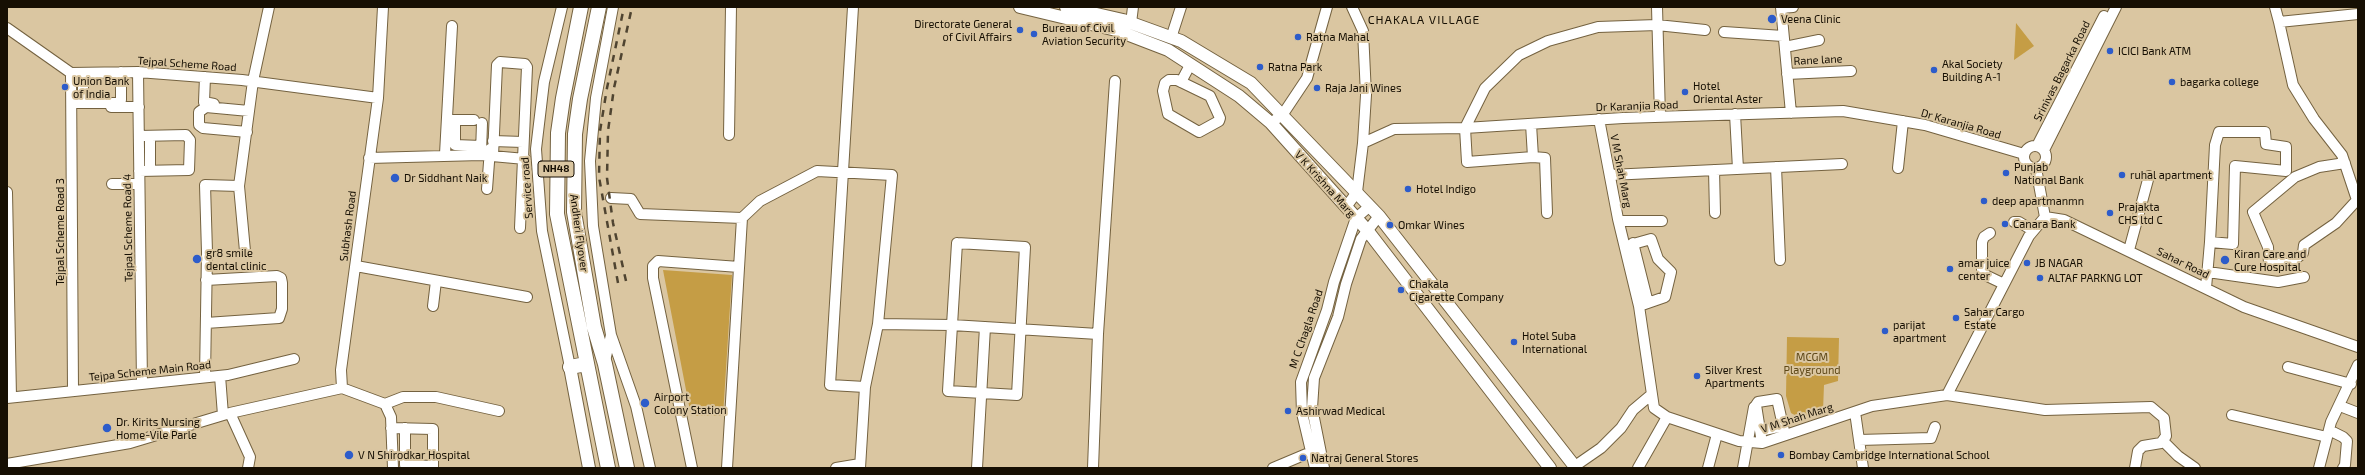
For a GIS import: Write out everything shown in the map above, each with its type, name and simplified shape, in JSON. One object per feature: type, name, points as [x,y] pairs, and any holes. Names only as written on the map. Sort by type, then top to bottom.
[{"type":"highway","name":"Andheri Flyover","points":[[581,7],[563,98],[556,176],[557,214],[586,364]]},
{"type":"highway","name":"Andheri Flyover","points":[[599,7],[580,99],[575,134],[573,176],[577,235],[594,327],[605,364]]},
{"type":"highway","points":[[570,367],[586,364]]},
{"type":"highway","name":"NH48","points":[[586,364],[608,468]]},
{"type":"highway","name":"NH48","points":[[605,364],[627,468]]},
{"type":"main road","name":"V K Krishna Marg","points":[[1020,7],[1116,30],[1168,50],[1239,96],[1271,123],[1367,230],[1550,468]]},
{"type":"main road","name":"V K Krishna Marg","points":[[1066,7],[1131,24],[1181,42],[1251,83],[1283,114],[1379,216],[1575,467]]},
{"type":"main road","points":[[570,367],[589,468]]},
{"type":"street","points":[[247,108],[270,7]]},
{"type":"street","name":"Subhash Road","points":[[342,388],[341,370],[378,98],[383,7]]},
{"type":"street","name":"Service road","points":[[562,7],[544,82],[536,149],[542,231],[570,367]]},
{"type":"street","points":[[612,7],[596,98],[590,161],[594,226],[611,335],[636,406],[650,468]]},
{"type":"street","points":[[729,135],[731,7]]},
{"type":"street","points":[[853,7],[830,385],[865,388]]},
{"type":"street","points":[[1131,24],[1132,7]]},
{"type":"street","points":[[1171,38],[1181,7]]},
{"type":"street","points":[[1271,123],[1283,114],[1308,78],[1327,7]]},
{"type":"street","points":[[1346,207],[1357,192],[1363,143],[1366,95],[1363,31],[1352,7]]},
{"type":"street","points":[[1657,7],[1660,117]]},
{"type":"street","points":[[1791,113],[1781,8],[1793,7]]},
{"type":"street","name":"Srinivas Bagarka Road","points":[[2040,148],[2108,7]]},
{"type":"street","points":[[2036,168],[2045,161],[2040,148],[2116,7]]},
{"type":"street","points":[[2275,7],[2293,85],[2314,119],[2342,155],[2345,163],[2357,200],[2336,222],[2304,245],[2303,253],[2289,264],[2269,263],[2268,247],[2253,212],[2295,177],[2319,167],[2345,163]]},
{"type":"street","points":[[2278,22],[2358,14]]},
{"type":"street","points":[[1547,213],[1545,158],[1533,157],[1467,162],[1464,128],[1485,88],[1519,55],[1548,41],[1598,27],[1657,25],[1705,30]]},
{"type":"street","points":[[452,26],[450,123],[455,144]]},
{"type":"street","points":[[7,28],[72,73]]},
{"type":"street","points":[[1724,32],[1783,36]]},
{"type":"street","points":[[1785,47],[1819,40]]},
{"type":"street","points":[[487,189],[486,153],[496,59]]},
{"type":"street","points":[[486,153],[493,141],[497,64],[500,62],[527,66],[520,228]]},
{"type":"street","points":[[1181,82],[1190,65]]},
{"type":"street","name":"Rane lane","points":[[1787,74],[1851,71]]},
{"type":"street","name":"Tejpal Scheme Road","points":[[72,73],[121,74],[138,72],[242,82],[254,81],[378,98]]},
{"type":"street","name":"Tejpal Scheme Road 4","points":[[138,72],[142,383]]},
{"type":"street","name":"Tejpal Scheme Road 3","points":[[72,73],[73,390]]},
{"type":"street","points":[[72,103],[83,104],[116,104],[120,102],[121,74],[85,76],[83,104]]},
{"type":"street","points":[[1199,91],[1208,76]]},
{"type":"street","points":[[205,79],[204,102],[247,108]]},
{"type":"street","points":[[1172,79],[1199,91],[1212,98],[1220,119],[1198,132],[1167,112],[1163,91],[1166,83],[1172,79]]},
{"type":"street","points":[[1093,468],[1098,334],[1114,81]]},
{"type":"street","points":[[242,82],[247,86],[247,108],[239,186],[245,250]]},
{"type":"street","points":[[108,108],[139,107]]},
{"type":"street","points":[[244,133],[201,127],[199,125],[200,112],[206,107],[247,108]]},
{"type":"street","name":"Dr Karanjia Road","points":[[1363,143],[1394,129],[1464,128],[1660,117],[1843,111],[1925,125],[2024,154]]},
{"type":"street","points":[[1735,114],[1738,169]]},
{"type":"street","name":"V M Shah Marg","points":[[1599,120],[1619,221],[1630,244],[1644,304],[1654,408],[1667,417],[1748,443],[1762,443],[1784,431],[1872,406],[1947,395],[2045,410],[2151,407],[2164,418],[2166,436],[2163,441]]},
{"type":"street","points":[[450,123],[478,121],[486,153]]},
{"type":"street","points":[[1898,168],[1903,122]]},
{"type":"street","points":[[1531,124],[1533,157]]},
{"type":"street","points":[[202,132],[244,133]]},
{"type":"street","points":[[2206,288],[2215,145],[2219,132],[2265,132],[2266,144],[2286,147],[2286,171],[2235,166],[2233,244],[2210,242]]},
{"type":"street","points":[[139,136],[186,135],[190,140],[189,170],[139,171]]},
{"type":"street","points":[[150,136],[150,171]]},
{"type":"street","points":[[493,141],[523,142]]},
{"type":"street","points":[[455,144],[486,153],[524,159]]},
{"type":"street","points":[[369,158],[445,154],[455,144]]},
{"type":"street","points":[[445,154],[455,144]]},
{"type":"street","points":[[2036,168],[2026,164],[2024,154],[2030,147],[2040,148]]},
{"type":"street","points":[[1610,175],[1842,164]]},
{"type":"street","points":[[1776,168],[1780,260]]},
{"type":"street","points":[[1947,395],[2032,230],[2045,217],[2036,168]]},
{"type":"street","points":[[727,468],[742,218],[760,201],[807,174],[817,170],[892,175],[878,324],[865,388],[860,466],[836,468]]},
{"type":"street","points":[[1714,170],[1715,213]]},
{"type":"street","points":[[2129,250],[2149,176]]},
{"type":"street","points":[[112,184],[140,184]]},
{"type":"street","points":[[205,377],[207,252],[205,185],[239,186]]},
{"type":"street","points":[[7,192],[9,397]]},
{"type":"street","points":[[611,198],[631,199],[640,214],[742,218]]},
{"type":"street","points":[[1356,218],[1370,206]]},
{"type":"street","points":[[1319,465],[1311,396],[1317,370],[1338,317],[1346,284],[1361,238],[1379,216]]},
{"type":"street","name":"Sahar Road","points":[[2045,217],[2064,220],[2129,250],[2244,307],[2358,347]]},
{"type":"street","name":"M C Chagla Road","points":[[1319,465],[1310,449],[1302,413],[1300,393],[1306,367],[1328,310],[1334,282],[1356,218]]},
{"type":"street","points":[[1619,221],[1662,220]]},
{"type":"street","points":[[2014,222],[2019,222],[2032,230]]},
{"type":"street","points":[[1990,233],[1984,237],[1982,242],[1982,272],[2004,284]]},
{"type":"street","points":[[1630,244],[1651,239],[1658,259],[1671,272],[1665,297],[1644,304]]},
{"type":"street","points":[[957,243],[1025,247],[1017,395],[948,391],[952,325],[957,243]]},
{"type":"street","points":[[692,468],[653,278],[653,266],[658,262],[739,267]]},
{"type":"street","points":[[356,266],[527,297]]},
{"type":"street","points":[[2208,272],[2278,282],[2304,278]]},
{"type":"street","points":[[206,280],[277,276],[281,278],[282,282],[282,309],[279,318],[206,323]]},
{"type":"street","points":[[433,306],[436,281]]},
{"type":"street","points":[[878,324],[952,325],[1098,334]]},
{"type":"street","points":[[977,468],[985,327]]},
{"type":"street","points":[[605,364],[611,335]]},
{"type":"street","name":"Tejpa Scheme Main Road","points":[[9,397],[220,376],[294,359]]},
{"type":"street","points":[[2319,468],[2328,434],[2358,365]]},
{"type":"street","points":[[1306,367],[1317,370]]},
{"type":"street","points":[[2288,367],[2351,384]]},
{"type":"street","points":[[220,376],[226,414],[250,457],[248,468]]},
{"type":"street","points":[[7,464],[130,443],[226,414],[342,388],[384,404],[391,417],[393,468]]},
{"type":"street","points":[[1300,393],[1311,396]]},
{"type":"street","points":[[1575,467],[1601,448],[1621,428],[1633,410],[1652,394]]},
{"type":"street","points":[[384,404],[403,397],[436,397],[499,411]]},
{"type":"street","points":[[1760,431],[1784,431],[1777,399],[1774,398],[1758,402],[1756,405],[1760,431],[1762,443]]},
{"type":"street","points":[[1744,468],[1755,403]]},
{"type":"street","points":[[2340,406],[2358,414]]},
{"type":"street","points":[[1855,412],[1863,468]]},
{"type":"street","points":[[2232,415],[2343,437],[2347,441],[2345,465],[2343,468]]},
{"type":"street","points":[[1638,468],[1667,417]]},
{"type":"street","points":[[1859,440],[1931,438],[1935,427]]},
{"type":"street","points":[[391,428],[406,428],[431,428],[434,430],[433,467],[405,465],[406,428]]},
{"type":"street","points":[[1708,468],[1717,434]]},
{"type":"street","points":[[2135,468],[2138,451],[2143,446],[2161,443],[2163,441],[2178,456],[2195,468]]},
{"type":"street","points":[[1300,450],[1310,449]]},
{"type":"street","points":[[1273,468],[1310,449]]},
{"type":"green space","points":[[2016,23],[2034,46],[2014,60]]},
{"type":"green space","points":[[663,270],[732,275],[723,416],[691,416]]},
{"type":"green space","name":"MCGM Playground","points":[[1787,337],[1839,338],[1838,381],[1824,385],[1823,411],[1800,418],[1791,413],[1786,396]]},
{"type":"railway","points":[[618,283],[599,177],[600,131],[607,88],[624,7]]},
{"type":"railway","points":[[626,281],[613,223],[607,178],[608,131],[614,88],[632,7]]},
{"type":"place","name":"Veena Clinic","points":[[1772,19]]},
{"type":"place","name":"Directorate General of Civil Affairs","points":[[1020,30]]},
{"type":"place","name":"Bureau of Civil Aviation Security","points":[[1034,34]]},
{"type":"place","name":"Ratna Mahal","points":[[1298,37]]},
{"type":"place","name":"ICICI Bank ATM","points":[[2110,51]]},
{"type":"place","name":"Ratna Park","points":[[1260,67]]},
{"type":"place","name":"Akal Society Building A-1","points":[[1934,70]]},
{"type":"place","name":"bagarka college","points":[[2172,82]]},
{"type":"place","name":"Union Bank of India","points":[[65,87]]},
{"type":"place","name":"Raja Jani Wines","points":[[1317,88]]},
{"type":"place","name":"Hotel Oriental Aster","points":[[1685,92]]},
{"type":"place","name":"Punjab National Bank","points":[[2006,173]]},
{"type":"place","name":"ruhal apartment","points":[[2122,175]]},
{"type":"place","name":"Dr Siddhant Naik","points":[[395,178]]},
{"type":"place","name":"Hotel Indigo","points":[[1408,189]]},
{"type":"place","name":"deep apartmanmn","points":[[1984,201]]},
{"type":"place","name":"Prajakta CHS ltd C","points":[[2110,213]]},
{"type":"place","name":"Canara Bank","points":[[2005,224]]},
{"type":"place","name":"Omkar Wines","points":[[1390,225]]},
{"type":"place","name":"gr8 smile dental clinic","points":[[197,259]]},
{"type":"place","name":"Kiran Care and Cure Hospital","points":[[2225,260]]},
{"type":"place","name":"JB NAGAR","points":[[2027,263]]},
{"type":"place","name":"amar juice center","points":[[1950,269]]},
{"type":"place","name":"ALTAF PARKNG LOT","points":[[2040,278]]},
{"type":"place","name":"Chakala Cigarette Company","points":[[1401,290]]},
{"type":"place","name":"Sahar Cargo Estate","points":[[1956,318]]},
{"type":"place","name":"parijat apartment","points":[[1885,331]]},
{"type":"place","name":"Hotel Suba International","points":[[1514,342]]},
{"type":"place","name":"Silver Krest Apartments","points":[[1697,376]]},
{"type":"place","name":"Airport Colony Station","points":[[645,403]]},
{"type":"place","name":"Ashirwad Medical","points":[[1288,411]]},
{"type":"place","name":"Dr. Kirits Nursing Home-Vile Parle","points":[[107,428]]},
{"type":"place","name":"V N Shirodkar Hospital","points":[[349,455]]},
{"type":"place","name":"Bombay Cambridge International School","points":[[1781,455]]},
{"type":"place","name":"Natraj General Stores","points":[[1303,458]]},
{"type":"district","name":"CHAKALA VILLAGE","points":[[1424,20]]}]
